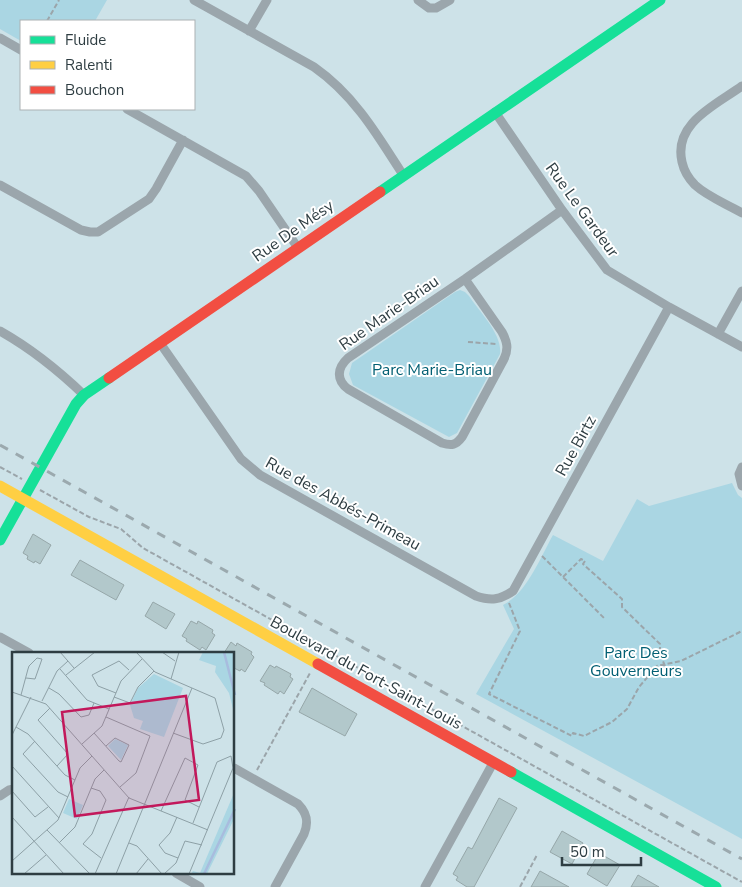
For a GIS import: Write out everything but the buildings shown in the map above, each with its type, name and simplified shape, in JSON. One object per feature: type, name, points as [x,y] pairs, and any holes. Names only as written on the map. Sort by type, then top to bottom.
[{"type":"street","points":[[194,0],[314,67],[340,88],[361,111],[403,175]]},
{"type":"street","points":[[249,31],[267,0]]},
{"type":"street","points":[[418,0],[429,8],[436,8],[450,0]]},
{"type":"street","name":"Rue De Mésy","points":[[0,540],[76,404],[84,394],[660,0]]},
{"type":"street","points":[[0,38],[20,49]]},
{"type":"street","points":[[742,86],[694,120],[686,132],[681,152],[683,167],[694,185],[742,213]]},
{"type":"street","points":[[129,110],[241,172],[251,181],[298,248]]},
{"type":"street","name":"Rue Le Gardeur","points":[[495,112],[562,210],[606,270],[742,347]]},
{"type":"street","points":[[0,185],[81,230],[98,232],[149,199],[183,140]]},
{"type":"street","name":"Rue Marie-Briau","points":[[465,278],[506,338],[508,348],[462,437],[458,443],[448,445],[348,389],[340,382],[338,376],[339,369],[348,358],[562,210]]},
{"type":"street","points":[[718,334],[742,291]]},
{"type":"street","name":"Rue Birtz","points":[[507,599],[669,307]]},
{"type":"street","points":[[0,331],[47,360],[84,394]]},
{"type":"street","name":"Rue des Abbés-Primeau","points":[[160,343],[240,459],[249,467],[260,475],[476,596],[487,600],[507,599]]},
{"type":"street","points":[[742,467],[739,474],[742,486]]},
{"type":"street","name":"Boulevard du Fort-Saint-Louis","points":[[0,486],[716,887]]},
{"type":"street","points":[[0,637],[27,652]]},
{"type":"street","points":[[424,887],[493,763]]},
{"type":"street","points":[[235,769],[298,804],[304,810],[307,818],[304,834],[275,887]]},
{"type":"street","points":[[0,796],[12,789]]},
{"type":"street","points":[[178,874],[200,887]]},
{"type":"path","points":[[48,20],[59,0]]},
{"type":"path","points":[[468,342],[499,344]]},
{"type":"path","points":[[0,467],[22,479]]},
{"type":"path","name":"Boulevard du Fort-Saint-Louis","points":[[38,489],[89,516],[121,529],[143,548],[742,882]]},
{"type":"path","points":[[540,555],[546,558],[562,577],[605,618]]},
{"type":"path","points":[[562,577],[580,559],[585,562],[583,564],[622,599],[622,607],[660,644],[660,654],[665,666]]},
{"type":"path","points":[[507,599],[520,631],[489,694],[572,736],[573,733],[584,736],[612,722],[627,709],[639,687],[657,666],[665,666],[682,661],[742,631]]},
{"type":"path","points":[[256,772],[310,672]]},
{"type":"path","points":[[520,887],[537,855]]},
{"type":"green space","points":[[0,0],[107,0],[96,20],[20,20],[20,40],[0,29]]},
{"type":"green space","name":"Parc Marie-Briau","points":[[460,290],[469,296],[494,331],[498,339],[500,354],[457,433],[449,437],[353,385],[349,374],[352,363]]},
{"type":"green space","name":"Parc Des Gouverneurs","points":[[732,483],[738,495],[742,498],[742,839],[476,694],[514,629],[503,605],[512,599],[526,584],[553,535],[603,561],[637,499],[649,506]]},
{"type":"railway","points":[[0,445],[742,859]]},
{"type":"traffic: fast","points":[[380,192],[660,0]]},
{"type":"traffic: fast","points":[[0,540],[76,404],[84,395],[109,378]]},
{"type":"traffic: fast","points":[[511,772],[716,887]]},
{"type":"traffic: slow","points":[[0,486],[318,664]]},
{"type":"traffic: jam","points":[[109,378],[380,192]]},
{"type":"traffic: jam","points":[[318,664],[511,772]]}]
